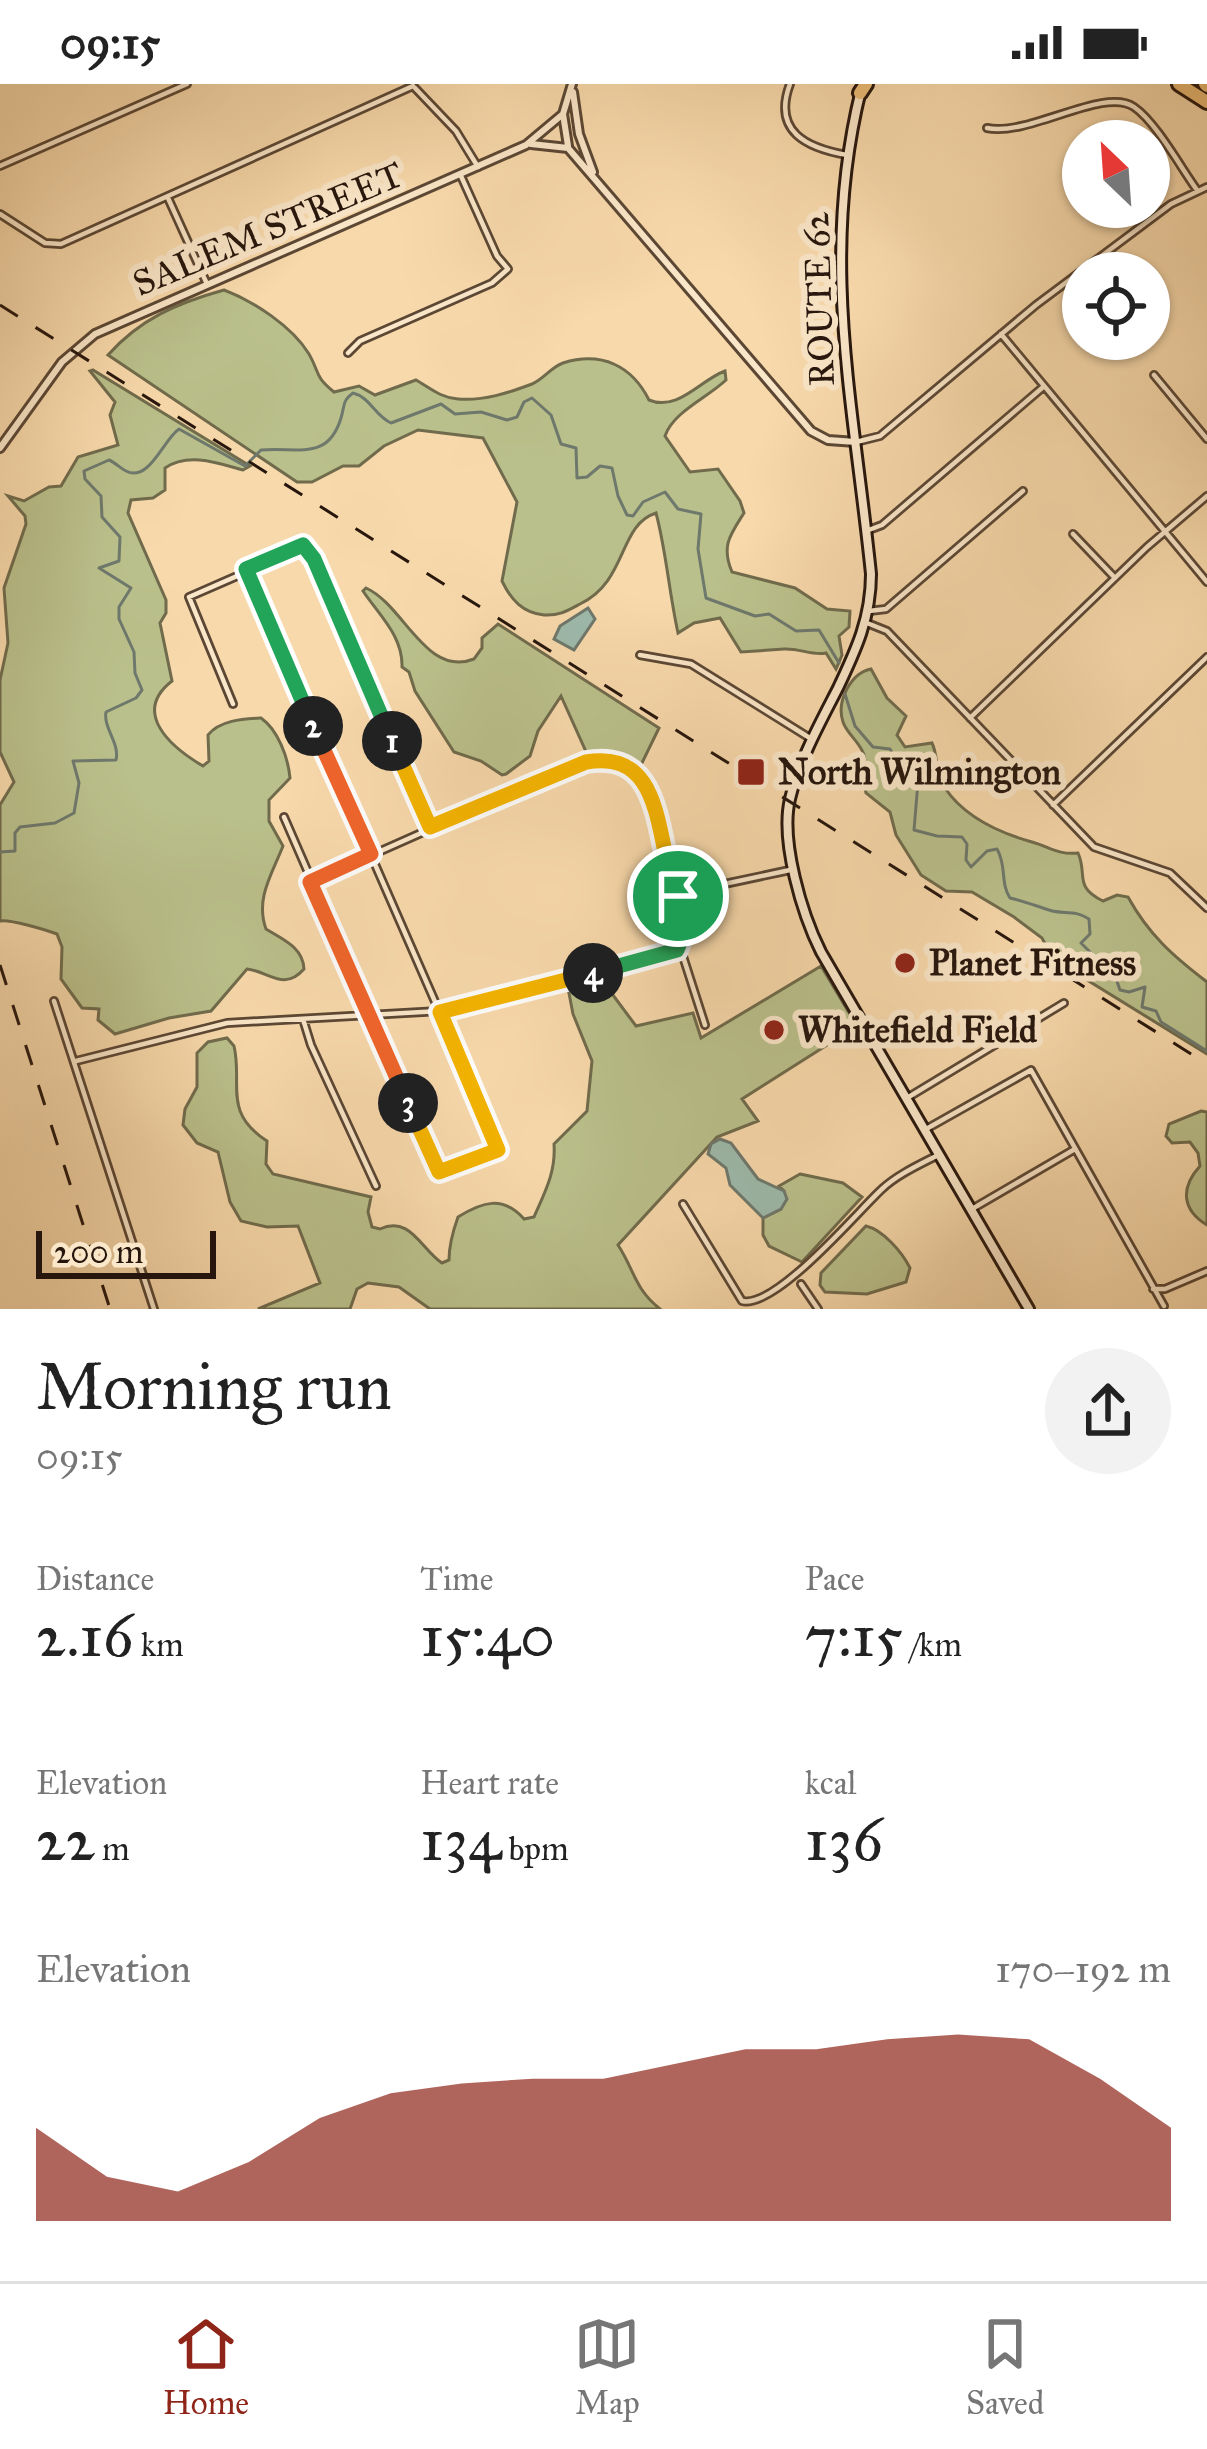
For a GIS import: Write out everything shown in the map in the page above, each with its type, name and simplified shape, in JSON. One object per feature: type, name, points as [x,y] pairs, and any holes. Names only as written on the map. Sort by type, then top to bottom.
[{"type":"highway","points":[[1179,84],[1207,102]]},
{"type":"main road","name":"ROUTE 62","points":[[863,87],[847,155],[838,280],[866,530],[869,611],[788,807],[795,869],[818,946],[1029,1309]]},
{"type":"street","points":[[0,166],[188,84]]},
{"type":"street","points":[[572,84],[562,114],[568,148],[806,426],[823,438],[872,440],[893,427],[1001,334],[1171,204],[1207,187]]},
{"type":"street","points":[[572,84],[578,130],[597,180]]},
{"type":"street","points":[[790,84],[785,110],[797,137],[812,147],[847,155]]},
{"type":"street","points":[[0,214],[57,246],[412,85],[457,131],[478,167]]},
{"type":"street","points":[[987,128],[1011,131],[1109,102],[1126,103],[1139,112],[1197,190]]},
{"type":"street","points":[[562,114],[578,130]]},
{"type":"street","name":"SALEM STREET","points":[[0,448],[32,399],[76,347],[105,329],[526,145],[562,114]]},
{"type":"street","points":[[568,148],[578,130]]},
{"type":"street","points":[[526,145],[568,148]]},
{"type":"street","points":[[348,353],[360,341],[494,283],[508,269],[497,256],[461,175]]},
{"type":"street","points":[[168,198],[207,284]]},
{"type":"street","points":[[1001,334],[1207,582]]},
{"type":"street","points":[[1154,376],[1207,439]]},
{"type":"street","points":[[866,530],[880,526],[1044,386]]},
{"type":"street","points":[[869,611],[888,607],[1023,491]]},
{"type":"street","points":[[970,718],[1207,496]]},
{"type":"street","points":[[1072,534],[1115,578]]},
{"type":"street","points":[[232,704],[189,597],[305,545],[430,827]]},
{"type":"street","points":[[246,569],[498,1148],[450,1172],[439,1172],[284,817]]},
{"type":"street","points":[[867,623],[886,630],[1094,847],[1170,873],[1207,908]]},
{"type":"street","points":[[640,655],[689,664],[813,740]]},
{"type":"street","points":[[1053,806],[1207,657]]},
{"type":"street","points":[[310,882],[586,762],[621,763],[638,772],[647,786],[678,896],[680,946],[705,1024]]},
{"type":"street","points":[[678,896],[795,869]]},
{"type":"street","points":[[76,1061],[227,1023],[440,1012],[666,955],[680,946]]},
{"type":"street","points":[[54,1001],[154,1309]]},
{"type":"street","points":[[907,1098],[1064,1003]]},
{"type":"street","points":[[303,1018],[376,1186]]},
{"type":"street","points":[[926,1130],[1030,1070],[1164,1306]]},
{"type":"street","points":[[972,1209],[1075,1149]]},
{"type":"street","points":[[683,1204],[746,1306],[761,1306],[799,1282],[884,1187],[940,1154]]},
{"type":"street","points":[[1154,1289],[1163,1290],[1207,1271]]},
{"type":"street","points":[[799,1282],[818,1309]]},
{"type":"green space","points":[[224,290],[259,308],[293,334],[334,392],[359,386],[375,395],[416,380],[446,397],[477,399],[532,384],[563,363],[590,359],[625,370],[649,400],[660,403],[679,398],[725,371],[726,380],[683,412],[665,436],[690,472],[718,469],[740,501],[744,513],[727,548],[732,572],[795,588],[827,609],[850,611],[849,627],[839,636],[842,655],[836,669],[826,653],[741,652],[720,618],[694,623],[678,633],[656,513],[635,529],[607,582],[595,594],[559,614],[537,614],[524,608],[502,581],[517,502],[483,438],[418,430],[384,446],[359,466],[343,466],[312,482],[297,482],[108,355],[160,314]]},
{"type":"green space","points":[[93,370],[250,466],[243,470],[203,460],[174,463],[165,468],[165,490],[153,498],[131,500],[128,513],[166,600],[160,623],[172,681],[155,705],[160,728],[178,749],[203,766],[209,761],[208,735],[213,730],[232,721],[261,718],[284,753],[290,778],[269,800],[269,821],[283,846],[266,887],[263,918],[266,929],[296,949],[304,969],[283,980],[247,969],[211,1011],[115,1034],[98,1020],[99,1009],[82,1008],[61,979],[62,947],[57,934],[0,921],[0,805],[14,782],[0,752],[0,680],[8,643],[4,588],[26,524],[8,496],[24,501],[61,486],[78,457],[118,445],[110,415],[115,402]]},
{"type":"green space","points":[[366,588],[442,658],[474,659],[482,638],[498,624],[659,728],[640,767],[622,758],[588,756],[561,696],[538,731],[530,756],[506,774],[454,752],[402,667],[394,636],[363,591]]},
{"type":"green space","points":[[871,669],[887,698],[906,716],[897,735],[905,747],[932,743],[942,783],[953,799],[984,823],[1008,834],[1059,852],[1078,853],[1083,880],[1094,896],[1103,901],[1117,895],[1128,897],[1163,944],[1207,982],[1207,1054],[1066,967],[1042,938],[1014,917],[972,892],[946,891],[921,875],[896,835],[890,812],[866,793],[864,755],[841,714],[847,689]]},
{"type":"green space","points":[[821,966],[857,1026],[742,1099],[758,1121],[717,1137],[618,1245],[640,1286],[660,1309],[430,1309],[399,1287],[368,1283],[357,1289],[350,1309],[258,1309],[320,1283],[298,1226],[267,1227],[241,1221],[230,1202],[218,1152],[197,1143],[183,1125],[185,1109],[197,1087],[197,1053],[208,1042],[227,1038],[234,1046],[239,1108],[267,1141],[266,1164],[273,1174],[371,1197],[372,1227],[407,1230],[442,1263],[449,1260],[458,1217],[467,1212],[492,1203],[508,1206],[524,1219],[534,1217],[551,1173],[554,1144],[587,1111],[592,1061],[568,988],[587,981],[604,983],[636,1026],[693,1013],[701,1038]]},
{"type":"green space","points":[[1207,1112],[1207,1225],[1193,1213],[1187,1198],[1189,1182],[1200,1166],[1198,1153],[1190,1142],[1172,1143],[1166,1136],[1169,1124]]},
{"type":"green space","points":[[800,1174],[843,1183],[862,1197],[802,1262],[769,1246],[763,1235],[763,1218],[781,1209],[784,1191],[779,1186]]},
{"type":"green space","points":[[866,1226],[902,1255],[910,1268],[906,1282],[867,1294],[825,1292],[821,1273]]},
{"type":"shaded area","points":[[588,608],[595,619],[574,650],[554,639],[560,626]]},
{"type":"shaded area","points":[[720,1139],[731,1143],[758,1179],[784,1191],[787,1199],[781,1209],[763,1218],[730,1185],[726,1168],[708,1154],[711,1144]]},
{"type":"waterway","points":[[0,852],[15,851],[15,833],[20,827],[55,823],[74,813],[79,783],[73,761],[116,760],[106,712],[136,698],[142,690],[134,652],[119,619],[119,607],[131,588],[99,568],[119,561],[120,537],[102,517],[101,496],[85,479],[84,471],[109,460],[126,471],[142,471],[179,429],[245,466],[261,450],[310,449],[328,441],[353,393],[391,423],[441,404],[455,414],[481,412],[507,420],[517,417],[524,402],[532,398],[551,415],[561,444],[576,448],[577,478],[587,477],[600,466],[612,468],[627,515],[633,516],[643,502],[665,492],[678,509],[701,514],[698,549],[706,598],[755,616],[769,614],[796,631],[819,630],[839,663]]},
{"type":"waterway","points":[[845,694],[855,726],[873,747],[890,749],[901,769],[918,782],[914,830],[962,837],[971,867],[987,851],[997,849],[1010,898],[1089,919],[1090,934],[1081,943],[1097,959],[1114,958],[1120,990],[1145,987],[1142,1007],[1156,1011],[1161,1022],[1207,1051]]},
{"type":"railway","points":[[0,305],[1207,1064]]},
{"type":"railway","points":[[0,965],[110,1309]]},
{"type":"place","name":"North Wilmington","points":[[751,772]]},
{"type":"place","name":"Planet Fitness","points":[[905,963]]},
{"type":"place","name":"Whitefield Field","points":[[774,1030]]},
{"type":"route","points":[[299,546],[308,547],[430,827],[562,770],[586,762],[621,763],[638,772],[647,786],[678,896],[682,937],[672,953],[440,1012],[498,1150],[450,1172],[439,1172],[310,882],[371,854],[246,569],[299,546]]}]
